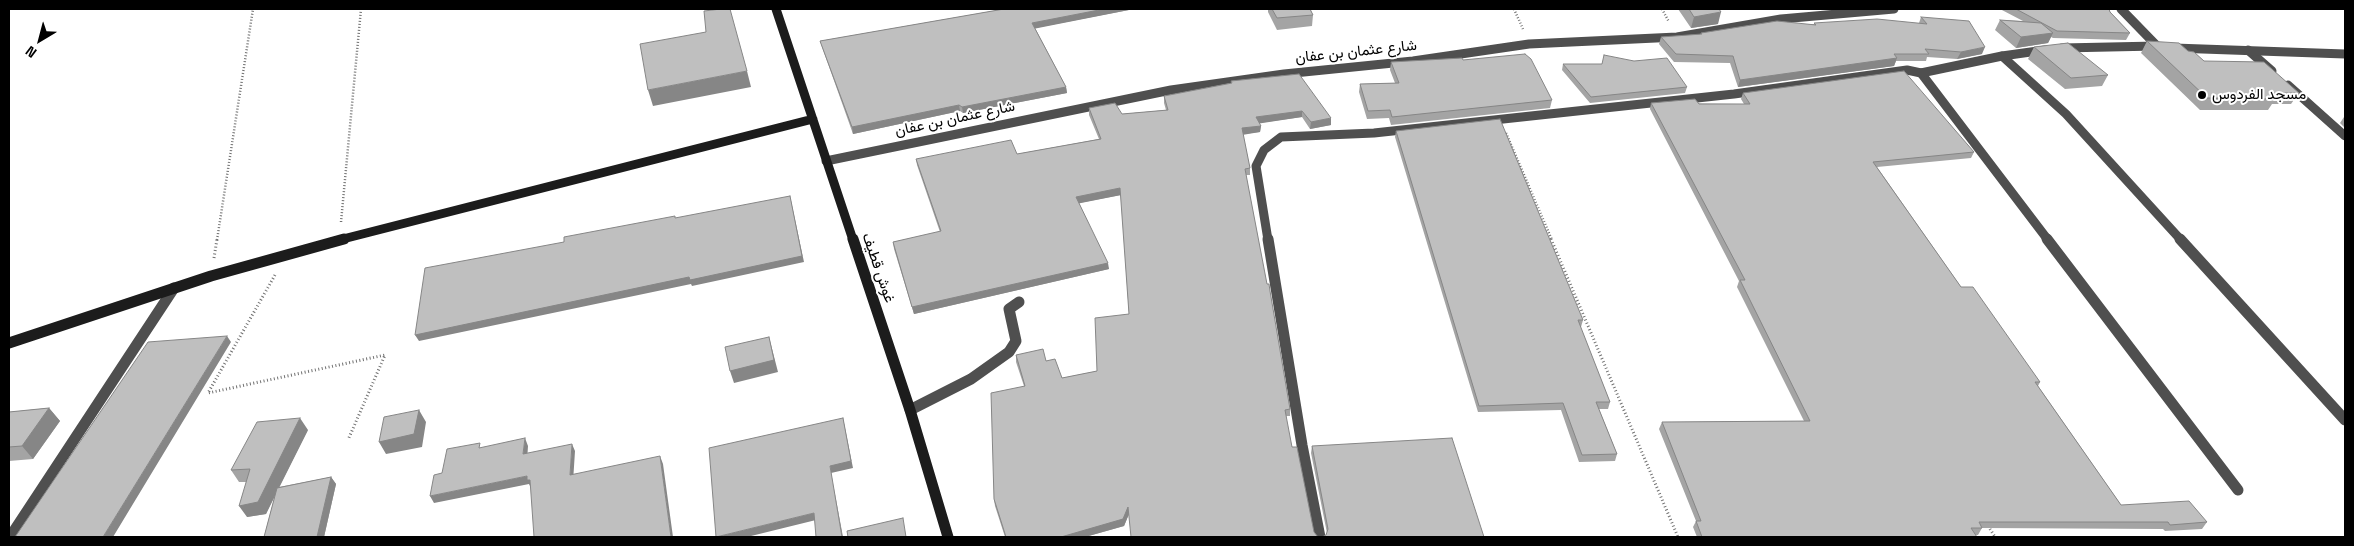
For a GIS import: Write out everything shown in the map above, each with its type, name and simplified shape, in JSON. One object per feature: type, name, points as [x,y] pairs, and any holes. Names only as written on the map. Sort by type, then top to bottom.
[{"type":"main road","name":"غوش قطيف","points":[[776,9],[910,410],[948,537]]},
{"type":"main road","points":[[9,343],[211,276],[340,240],[412,220],[813,119]]},
{"type":"street","name":"شارع عثمان بن عفان","points":[[826,161],[1172,90],[1284,74],[1413,60],[1529,44],[1677,37],[1780,18],[1894,9]]},
{"type":"street","points":[[2121,9],[2157,46]]},
{"type":"street","points":[[1320,537],[1302,444],[1256,166],[1264,150],[1281,137],[1289,135],[1374,133],[1734,94],[1907,70],[1920,73],[2002,56],[2059,48],[2157,46],[2188,50],[2248,50],[2345,54]]},
{"type":"street","points":[[2248,50],[2345,136]]},
{"type":"street","points":[[2002,56],[2066,114],[2345,420]]},
{"type":"street","points":[[1920,73],[2238,490]]},
{"type":"street","points":[[10,537],[174,288]]},
{"type":"street","points":[[910,410],[971,379],[1009,352],[1016,341],[1009,309],[1020,302]]},
{"type":"path","points":[[211,276],[253,9]]},
{"type":"path","points":[[340,240],[361,9]]},
{"type":"path","points":[[1514,9],[1529,44]]},
{"type":"path","points":[[1500,120],[1678,537]]},
{"type":"path","points":[[286,256],[208,393],[385,355],[348,440]]},
{"type":"path","points":[[1985,520],[1995,537]]},
{"type":"building","points":[[730,9],[747,71],[648,90],[640,44],[706,32],[704,11]]},
{"type":"building","points":[[1004,9],[1104,9],[1032,23],[1066,87],[962,107],[959,105],[852,127],[820,41]]},
{"type":"building","points":[[1272,9],[1310,9],[1313,15],[1277,18]]},
{"type":"building","points":[[1689,9],[1719,9],[1721,12],[1694,17]]},
{"type":"building","points":[[2016,9],[2109,9],[2130,33],[2057,31]]},
{"type":"building","points":[[1921,17],[1969,21],[1985,47],[1961,52],[1925,49],[1929,54],[1894,54],[1897,58],[1740,80],[1733,56],[1676,54],[1661,37],[1702,34],[1777,21],[1816,25],[1814,23],[1877,19],[1927,24]]},
{"type":"building","points":[[2000,20],[2041,23],[2053,33],[2021,37]]},
{"type":"building","points":[[2147,41],[2179,43],[2204,61],[2264,62],[2299,93],[2269,93],[2276,99],[2207,98]]},
{"type":"building","points":[[2068,43],[2108,75],[2071,78],[2034,47]]},
{"type":"building","points":[[1525,54],[1531,59],[1552,100],[1392,117],[1390,110],[1368,111],[1360,84],[1399,83],[1391,62],[1462,58],[1463,60]]},
{"type":"building","points":[[1604,55],[1634,61],[1667,58],[1687,87],[1591,97],[1563,64],[1602,64]]},
{"type":"building","points":[[1904,71],[1974,152],[1873,162],[1961,287],[1973,287],[2040,382],[2035,382],[2121,505],[2189,501],[2207,522],[2170,525],[2168,522],[1979,522],[1982,528],[1971,528],[1977,537],[1702,537],[1696,521],[1701,521],[1662,422],[1810,421],[1740,280],[1745,280],[1651,103],[1695,99],[1699,104],[1750,104],[1743,93]]},
{"type":"building","points":[[1299,74],[1331,118],[1311,122],[1302,111],[1256,117],[1261,126],[1242,128],[1250,168],[1245,169],[1267,284],[1269,284],[1290,409],[1285,410],[1292,447],[1297,447],[1314,532],[1318,537],[1131,537],[1128,507],[1123,519],[1061,537],[1006,537],[994,499],[991,393],[1025,386],[1016,355],[1043,349],[1046,361],[1055,359],[1062,378],[1097,371],[1095,318],[1129,314],[1120,188],[1076,197],[1108,263],[912,307],[893,242],[941,231],[916,159],[1011,140],[1017,154],[1101,139],[1089,108],[1115,103],[1122,114],[1168,110],[1164,96],[1232,83],[1231,81]]},
{"type":"building","points":[[1500,119],[1583,320],[1578,320],[1610,402],[1596,402],[1617,454],[1582,455],[1563,403],[1479,406],[1396,131]]},
{"type":"building","points":[[790,196],[802,256],[690,280],[689,277],[415,335],[425,268],[564,242],[564,237]]},
{"type":"building","points":[[227,336],[103,537],[15,537],[148,342]]},
{"type":"building","points":[[769,337],[774,360],[730,371],[725,347]]},
{"type":"building","points":[[49,408],[22,446],[9,447],[9,412]]},
{"type":"building","points":[[419,410],[414,434],[379,442],[384,417]]},
{"type":"building","points":[[300,418],[258,502],[239,506],[250,469],[231,470],[257,422]]},
{"type":"building","points":[[843,418],[851,461],[830,466],[842,537],[816,537],[814,513],[716,537],[709,448]]},
{"type":"building","points":[[525,438],[523,454],[572,444],[570,475],[660,456],[671,537],[534,537],[530,480],[527,480],[527,476],[430,496],[434,475],[442,473],[447,449],[480,443],[479,448]]},
{"type":"building","points":[[1452,438],[1484,537],[1322,537],[1326,535],[1328,529],[1312,446]]},
{"type":"building","points":[[331,477],[317,537],[264,537],[277,488]]},
{"type":"building","points":[[903,518],[906,537],[848,537],[847,531]]},
{"type":"place","name":"مسجد الفردوس","points":[[2202,95]]}]
